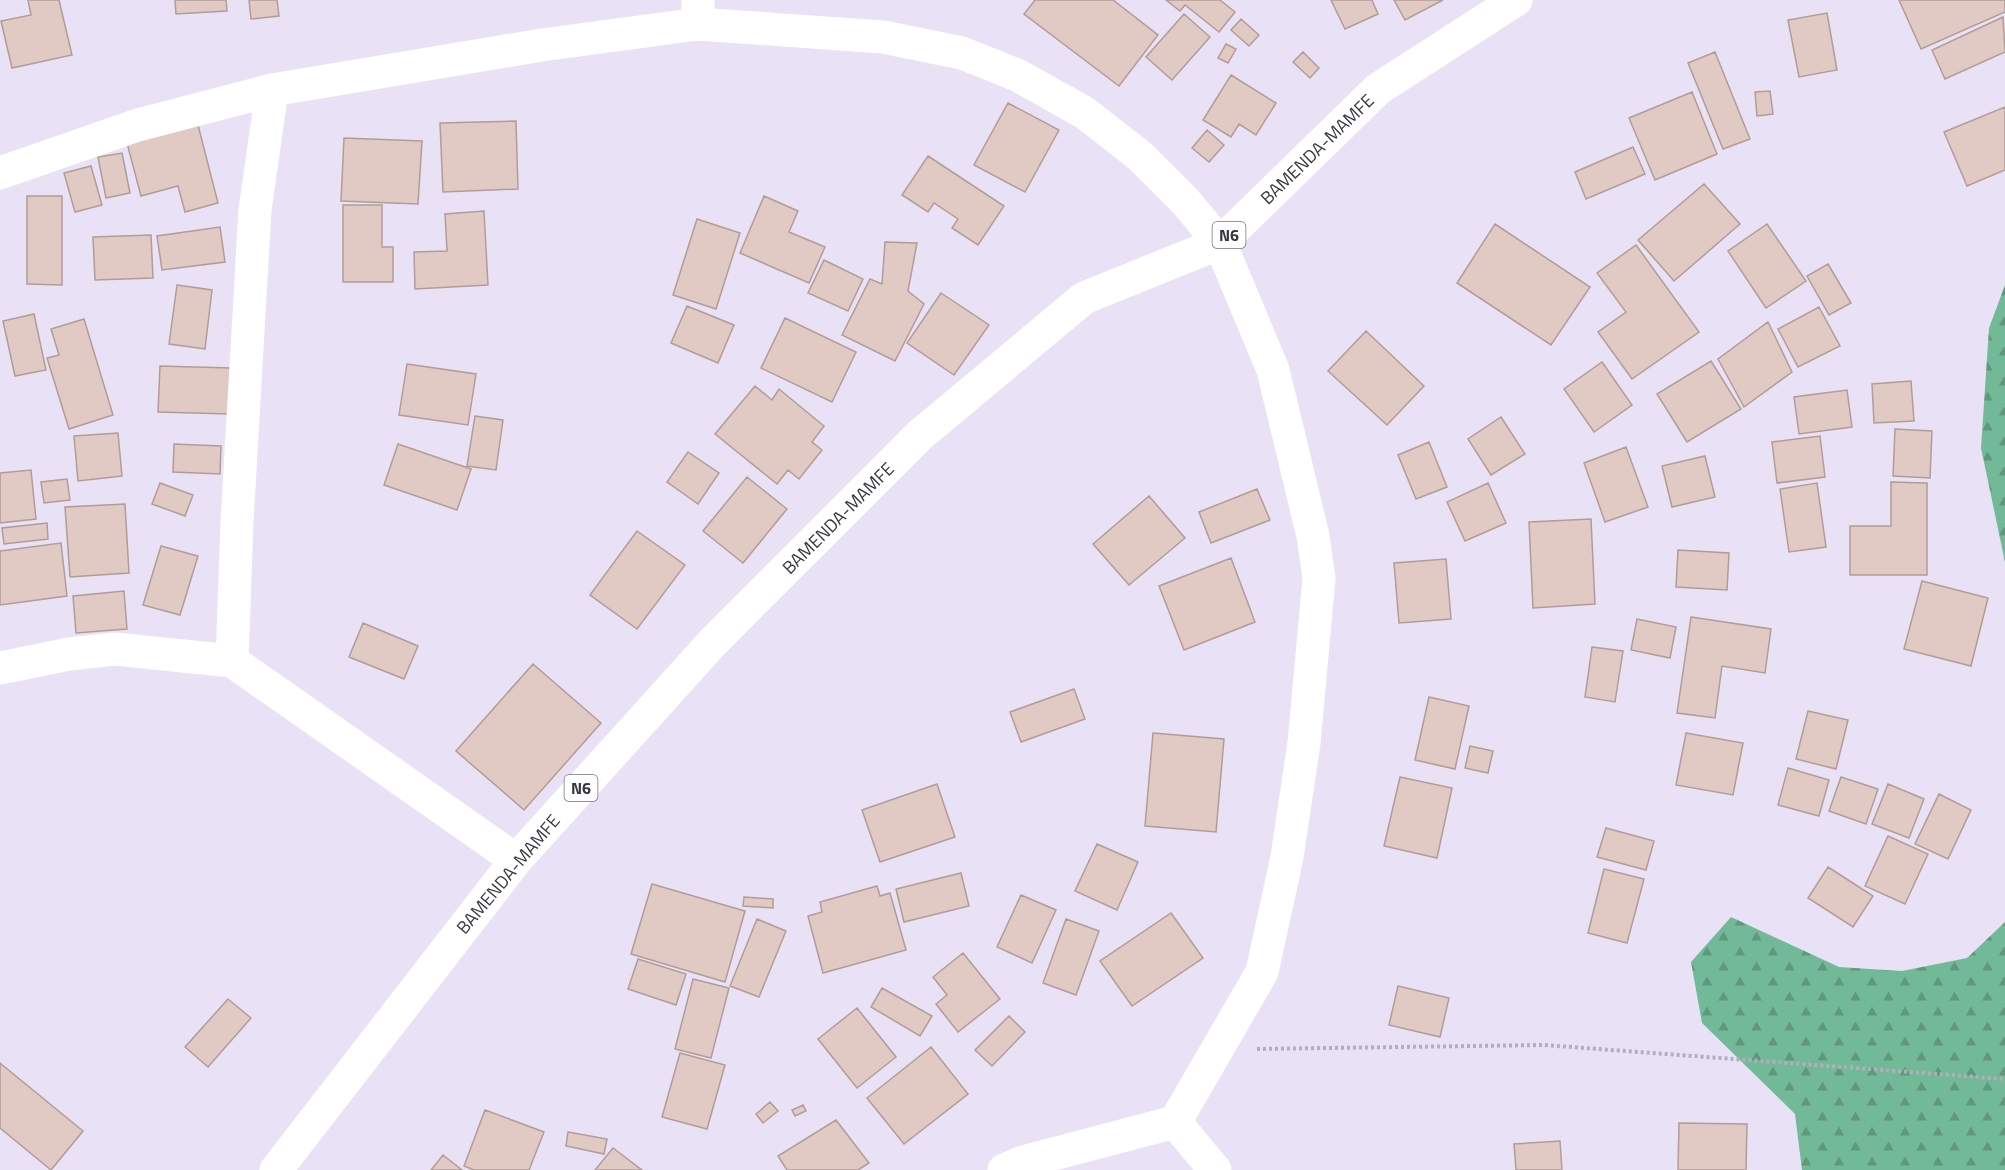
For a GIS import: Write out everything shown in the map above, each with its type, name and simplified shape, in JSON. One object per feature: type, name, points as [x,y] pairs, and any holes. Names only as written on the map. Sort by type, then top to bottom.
[{"type":"main road","name":"BAMENDA-MAMFE","points":[[276,1170],[516,860],[713,642],[920,435],[1084,298],[1220,243],[1378,89],[1516,0]]},
{"type":"main road","points":[[0,173],[138,125],[272,90],[542,45],[698,12],[883,37],[962,53],[1017,75],[1085,113],[1140,156],[1185,201],[1220,243],[1273,370],[1313,536],[1319,578],[1304,743],[1287,857],[1262,972],[1175,1122],[1023,1162],[1004,1170]]},
{"type":"main road","points":[[232,661],[237,522],[255,210],[272,90]]},
{"type":"main road","points":[[0,668],[69,654],[115,649],[232,661],[516,860]]},
{"type":"main road","points":[[1175,1122],[1215,1170]]},
{"type":"path","points":[[1217,1050],[1544,1045],[2005,1079]]},
{"type":"green space","points":[[2005,285],[2005,562],[1981,448],[1989,328]]},
{"type":"green space","points":[[1731,917],[1839,967],[1902,971],[1967,958],[2005,922],[2005,1170],[1802,1170],[1795,1114],[1702,1023],[1691,962]]},
{"type":"building","points":[[28,0],[59,0],[72,55],[12,68],[1,21],[31,15]]},
{"type":"building","points":[[175,0],[226,0],[227,11],[176,14]]},
{"type":"building","points":[[249,0],[277,0],[279,16],[251,19]]},
{"type":"building","points":[[1035,0],[1113,0],[1158,35],[1119,86],[1024,14]]},
{"type":"building","points":[[1166,0],[1220,0],[1235,12],[1219,32],[1185,5],[1180,11]]},
{"type":"building","points":[[1331,0],[1372,0],[1378,14],[1345,29]]},
{"type":"building","points":[[1394,0],[1443,0],[1405,20]]},
{"type":"building","points":[[1899,0],[2005,0],[2005,12],[1921,49]]},
{"type":"building","points":[[1827,13],[1837,70],[1799,77],[1788,20]]},
{"type":"building","points":[[1184,14],[1210,37],[1172,80],[1146,57]]},
{"type":"building","points":[[2003,17],[2005,52],[1945,79],[1932,50]]},
{"type":"building","points":[[1241,19],[1259,35],[1249,46],[1231,30]]},
{"type":"building","points":[[1226,44],[1236,49],[1228,63],[1218,58]]},
{"type":"building","points":[[1303,52],[1319,68],[1310,78],[1293,62]]},
{"type":"building","points":[[1715,52],[1750,139],[1723,149],[1688,63]]},
{"type":"building","points":[[1231,75],[1276,103],[1256,135],[1239,124],[1231,137],[1203,120]]},
{"type":"building","points":[[1770,91],[1773,114],[1757,116],[1755,92]]},
{"type":"building","points":[[1692,92],[1717,154],[1655,180],[1629,118]]},
{"type":"building","points":[[1008,103],[1059,130],[1025,192],[974,165]]},
{"type":"building","points":[[2005,107],[2005,170],[1967,186],[1944,132]]},
{"type":"building","points":[[516,121],[518,189],[443,192],[440,123]]},
{"type":"building","points":[[198,125],[218,203],[185,212],[178,186],[141,196],[127,143]]},
{"type":"building","points":[[1207,130],[1224,145],[1209,162],[1192,148]]},
{"type":"building","points":[[344,138],[422,141],[418,204],[341,201]]},
{"type":"building","points":[[1633,147],[1645,174],[1586,199],[1575,172]]},
{"type":"building","points":[[122,153],[130,193],[106,198],[98,157]]},
{"type":"building","points":[[928,156],[1004,206],[978,245],[952,228],[958,219],[934,203],[928,212],[902,195]]},
{"type":"building","points":[[91,166],[102,205],[75,212],[64,173]]},
{"type":"building","points":[[1704,184],[1740,224],[1674,281],[1638,240]]},
{"type":"building","points":[[27,196],[62,196],[62,285],[27,284]]},
{"type":"building","points":[[764,196],[798,211],[789,232],[825,247],[809,283],[740,253]]},
{"type":"building","points":[[343,205],[382,205],[382,247],[393,247],[393,282],[343,282]]},
{"type":"building","points":[[484,211],[488,285],[415,289],[414,252],[447,251],[445,214]]},
{"type":"building","points":[[697,219],[740,233],[716,309],[673,295]]},
{"type":"building","points":[[1495,224],[1590,287],[1551,345],[1457,283]]},
{"type":"building","points":[[1767,224],[1806,281],[1766,308],[1728,251]]},
{"type":"building","points":[[220,227],[225,262],[162,270],[157,236]]},
{"type":"building","points":[[151,235],[153,278],[95,280],[93,237]]},
{"type":"building","points":[[885,242],[917,243],[908,291],[924,304],[895,361],[842,335],[870,279],[882,284]]},
{"type":"building","points":[[1636,245],[1699,332],[1632,379],[1598,332],[1626,312],[1597,273]]},
{"type":"building","points":[[824,260],[863,279],[848,311],[808,293]]},
{"type":"building","points":[[1828,264],[1851,303],[1829,315],[1807,276]]},
{"type":"building","points":[[177,285],[212,290],[205,349],[169,344]]},
{"type":"building","points":[[941,293],[989,325],[954,375],[907,343]]},
{"type":"building","points":[[687,306],[734,325],[718,363],[671,343]]},
{"type":"building","points":[[1819,307],[1840,346],[1798,367],[1778,329]]},
{"type":"building","points":[[34,314],[46,370],[15,376],[3,321]]},
{"type":"building","points":[[785,318],[856,352],[832,402],[761,368]]},
{"type":"building","points":[[84,319],[113,415],[69,429],[47,358],[59,355],[51,329]]},
{"type":"building","points":[[1768,322],[1792,372],[1744,407],[1718,359]]},
{"type":"building","points":[[1366,331],[1424,386],[1387,425],[1328,371]]},
{"type":"building","points":[[1711,361],[1741,409],[1687,442],[1657,394]]},
{"type":"building","points":[[1602,362],[1632,405],[1594,432],[1564,389]]},
{"type":"building","points":[[407,364],[476,374],[468,425],[399,415]]},
{"type":"building","points":[[160,366],[231,368],[229,414],[158,412]]},
{"type":"building","points":[[1911,381],[1914,421],[1874,423],[1872,384]]},
{"type":"building","points":[[755,386],[772,400],[779,389],[824,426],[812,442],[822,450],[799,479],[788,470],[777,484],[715,434]]},
{"type":"building","points":[[1847,390],[1852,427],[1799,434],[1794,397]]},
{"type":"building","points":[[475,416],[503,420],[496,470],[467,466]]},
{"type":"building","points":[[1501,417],[1525,454],[1491,475],[1468,439]]},
{"type":"building","points":[[1895,429],[1932,431],[1930,478],[1893,476]]},
{"type":"building","points":[[118,433],[122,476],[78,481],[74,436]]},
{"type":"building","points":[[1820,436],[1825,477],[1777,483],[1772,442]]},
{"type":"building","points":[[1429,442],[1447,487],[1416,499],[1398,455]]},
{"type":"building","points":[[174,444],[221,446],[220,474],[173,472]]},
{"type":"building","points":[[398,444],[471,469],[457,510],[384,485]]},
{"type":"building","points":[[1626,447],[1648,507],[1605,522],[1584,463]]},
{"type":"building","points":[[688,452],[719,473],[698,504],[667,482]]},
{"type":"building","points":[[1705,456],[1715,497],[1672,507],[1662,466]]},
{"type":"building","points":[[31,470],[36,519],[0,523],[0,473]]},
{"type":"building","points":[[747,477],[787,509],[743,563],[703,531]]},
{"type":"building","points":[[67,479],[70,500],[44,503],[41,482]]},
{"type":"building","points":[[1891,482],[1927,483],[1927,575],[1850,575],[1850,526],[1891,526]]},
{"type":"building","points":[[160,483],[193,495],[185,516],[152,504]]},
{"type":"building","points":[[1488,483],[1506,523],[1465,541],[1447,502]]},
{"type":"building","points":[[1817,483],[1826,547],[1789,552],[1780,489]]},
{"type":"building","points":[[1257,489],[1270,520],[1211,543],[1199,512]]},
{"type":"building","points":[[1149,496],[1185,538],[1129,585],[1093,544]]},
{"type":"building","points":[[125,504],[129,573],[70,577],[65,507]]},
{"type":"building","points":[[1591,519],[1595,604],[1533,608],[1529,522]]},
{"type":"building","points":[[47,523],[48,539],[4,544],[2,528]]},
{"type":"building","points":[[637,531],[685,565],[637,629],[590,595]]},
{"type":"building","points":[[61,543],[67,596],[0,605],[0,551]]},
{"type":"building","points":[[161,546],[198,556],[180,615],[143,605]]},
{"type":"building","points":[[1678,550],[1729,553],[1727,590],[1676,587]]},
{"type":"building","points":[[1231,558],[1255,622],[1184,650],[1159,586]]},
{"type":"building","points":[[1446,559],[1451,619],[1399,623],[1394,563]]},
{"type":"building","points":[[1922,581],[1988,598],[1971,666],[1904,649]]},
{"type":"building","points":[[124,591],[127,629],[76,633],[73,596]]},
{"type":"building","points":[[1691,617],[1771,629],[1765,673],[1722,666],[1715,718],[1677,713]]},
{"type":"building","points":[[1637,619],[1676,627],[1670,658],[1631,650]]},
{"type":"building","points":[[363,623],[418,646],[404,679],[349,657]]},
{"type":"building","points":[[1592,647],[1623,651],[1615,702],[1585,697]]},
{"type":"building","points":[[533,664],[601,723],[524,810],[456,751]]},
{"type":"building","points":[[1074,689],[1085,719],[1021,742],[1010,712]]},
{"type":"building","points":[[1429,697],[1469,706],[1455,769],[1415,760]]},
{"type":"building","points":[[1808,711],[1848,720],[1836,769],[1796,759]]},
{"type":"building","points":[[1153,733],[1224,739],[1216,832],[1145,826]]},
{"type":"building","points":[[1686,733],[1743,743],[1733,795],[1676,785]]},
{"type":"building","points":[[1470,746],[1493,751],[1488,773],[1465,768]]},
{"type":"building","points":[[1788,768],[1829,780],[1819,816],[1778,805]]},
{"type":"building","points":[[1400,777],[1452,788],[1437,858],[1384,846]]},
{"type":"building","points":[[1841,777],[1878,789],[1866,824],[1829,811]]},
{"type":"building","points":[[937,784],[955,837],[880,862],[862,810]]},
{"type":"building","points":[[1888,784],[1924,799],[1909,838],[1872,824]]},
{"type":"building","points":[[1939,794],[1971,810],[1948,859],[1915,844]]},
{"type":"building","points":[[1606,828],[1654,841],[1646,870],[1597,857]]},
{"type":"building","points":[[1888,836],[1928,854],[1905,904],[1865,886]]},
{"type":"building","points":[[1097,844],[1138,862],[1117,910],[1075,891]]},
{"type":"building","points":[[1828,867],[1873,896],[1853,927],[1808,898]]},
{"type":"building","points":[[1604,869],[1644,879],[1627,943],[1588,933]]},
{"type":"building","points":[[961,873],[969,906],[904,922],[896,889]]},
{"type":"building","points":[[652,884],[745,911],[725,982],[631,954]]},
{"type":"building","points":[[877,886],[880,896],[890,893],[906,950],[823,973],[808,916],[822,912],[820,902]]},
{"type":"building","points":[[1021,895],[1056,910],[1032,963],[997,947]]},
{"type":"building","points":[[744,897],[773,899],[773,908],[743,906]]},
{"type":"building","points":[[1171,913],[1203,958],[1132,1006],[1100,961]]},
{"type":"building","points":[[757,919],[786,931],[759,997],[730,986]]},
{"type":"building","points":[[1066,919],[1099,931],[1076,995],[1043,983]]},
{"type":"building","points":[[963,953],[1000,999],[958,1032],[936,1004],[947,995],[933,977]]},
{"type":"building","points":[[638,959],[686,974],[676,1005],[628,989]]},
{"type":"building","points":[[693,979],[729,988],[711,1058],[675,1049]]},
{"type":"building","points":[[1398,986],[1449,998],[1440,1037],[1389,1025]]},
{"type":"building","points":[[882,988],[932,1016],[920,1036],[871,1007]]},
{"type":"building","points":[[228,999],[251,1018],[208,1067],[185,1047]]},
{"type":"building","points":[[857,1008],[896,1057],[857,1088],[818,1039]]},
{"type":"building","points":[[1009,1016],[1025,1032],[992,1066],[975,1050]]},
{"type":"building","points":[[931,1047],[968,1094],[904,1144],[867,1098]]},
{"type":"building","points":[[680,1053],[725,1065],[707,1129],[662,1117]]},
{"type":"building","points":[[0,1063],[83,1131],[51,1170],[0,1128]]},
{"type":"building","points":[[770,1102],[778,1111],[763,1123],[756,1114]]},
{"type":"building","points":[[803,1105],[806,1111],[795,1116],[792,1110]]},
{"type":"building","points":[[485,1110],[544,1132],[529,1170],[474,1170],[464,1166]]},
{"type":"building","points":[[836,1120],[869,1163],[858,1170],[787,1170],[778,1156]]},
{"type":"building","points":[[1679,1123],[1747,1124],[1746,1170],[1678,1170]]},
{"type":"building","points":[[568,1132],[607,1139],[604,1154],[566,1146]]},
{"type":"building","points":[[1560,1141],[1562,1170],[1516,1170],[1514,1144]]},
{"type":"building","points":[[613,1148],[642,1170],[595,1170]]},
{"type":"building","points":[[443,1155],[462,1170],[431,1170]]}]
